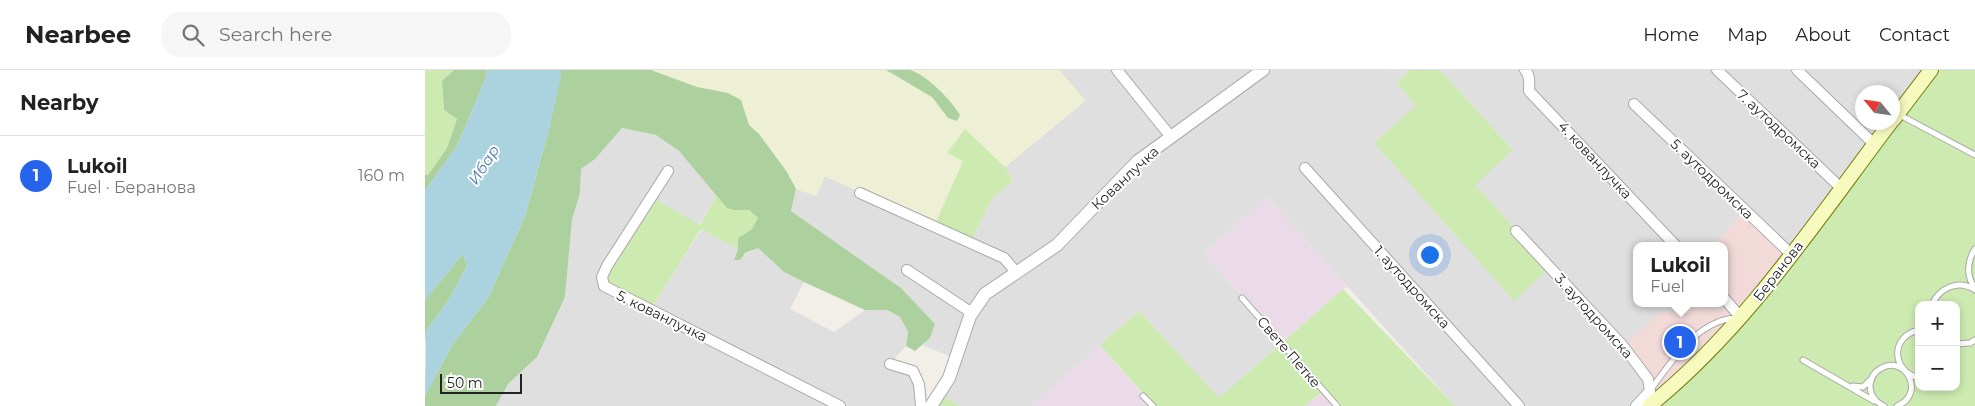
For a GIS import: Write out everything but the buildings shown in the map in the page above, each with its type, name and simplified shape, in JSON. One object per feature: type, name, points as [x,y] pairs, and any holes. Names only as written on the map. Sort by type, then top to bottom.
[{"type":"main road","name":"Беранова","points":[[1900,111],[1931,70]]},
{"type":"main road","name":"Беранова","points":[[1649,406],[1711,351],[1741,318],[1885,130]]},
{"type":"street","points":[[1117,70],[1171,137]]},
{"type":"street","name":"Кованлучка","points":[[931,406],[949,378],[972,313],[985,294],[1057,245],[1138,162],[1263,70]]},
{"type":"street","name":"4. кованлучка","points":[[1525,70],[1528,73],[1529,91],[1672,242]]},
{"type":"street","name":"7. аутодромска","points":[[1717,70],[1841,188]]},
{"type":"street","points":[[1797,70],[1874,144]]},
{"type":"street","name":"5. аутодромска","points":[[1633,104],[1791,254]]},
{"type":"street","name":"1. аутодромска","points":[[1305,168],[1519,406]]},
{"type":"street","name":"5. кованлучка","points":[[668,171],[607,266],[602,277],[604,286],[840,406]]},
{"type":"street","points":[[860,193],[1003,258],[1016,272]]},
{"type":"street","name":"3. аутодромска","points":[[1516,231],[1623,346],[1648,379],[1650,391]]},
{"type":"street","points":[[907,270],[972,313]]},
{"type":"street","points":[[1728,303],[1741,318]]},
{"type":"street","points":[[891,364],[913,371],[919,384],[921,406]]},
{"type":"street","points":[[1636,406],[1650,391]]},
{"type":"lane","points":[[1900,122],[1975,155]]},
{"type":"lane","points":[[1975,250],[1969,265],[1969,275],[1975,289]]},
{"type":"lane","points":[[1933,301],[1944,289],[1953,286],[1963,285],[1975,289]]},
{"type":"lane","name":"Свете Петке","points":[[1242,298],[1337,406]]},
{"type":"lane","points":[[1650,391],[1676,356],[1702,333],[1726,319],[1741,318]]},
{"type":"lane","points":[[1897,406],[1906,401],[1912,388],[1911,381],[1899,362],[1898,347],[1907,334],[1915,331]]},
{"type":"lane","points":[[1960,344],[1970,343],[1975,340]]},
{"type":"lane","points":[[1803,360],[1882,405]]},
{"type":"lane","points":[[1840,380],[1857,387],[1863,386],[1868,383],[1878,370],[1891,365],[1903,369],[1915,377]]},
{"type":"lane","points":[[1874,374],[1870,387],[1874,399],[1882,405]]},
{"type":"lane","points":[[1143,396],[1153,406]]},
{"type":"shaded area","points":[[1059,70],[1410,70],[1397,83],[1417,106],[1375,143],[1550,267],[1474,185],[1513,150],[1440,70],[1931,70],[1900,111],[1900,85],[1855,85],[1855,130],[1886,130],[1791,254],[1746,211],[1716,242],[1633,242],[1633,307],[1681,307],[1671,313],[1641,369],[1664,394],[1649,406],[1455,406],[1267,197],[1204,254],[1282,342],[1219,399],[1139,311],[1031,406],[960,406],[939,395],[956,359],[922,345],[930,338],[915,304],[901,288],[791,211],[796,189],[815,195],[825,176],[970,243],[991,200],[1013,181],[1005,167],[1085,101]]},
{"type":"shaded area","points":[[622,128],[656,135],[679,151],[717,195],[650,309],[702,229],[738,249],[734,259],[758,248],[784,272],[804,282],[790,309],[834,332],[865,310],[886,310],[900,317],[908,332],[906,346],[891,363],[913,371],[921,406],[496,406],[508,384],[537,357],[565,297],[572,220],[580,193],[581,169],[595,159]]},
{"type":"shaded area","points":[[1267,197],[1347,286],[1282,342],[1204,254]]},
{"type":"shaded area","points":[[1746,211],[1791,254],[1664,394],[1623,346],[1662,311],[1671,313],[1681,307],[1723,309],[1728,307],[1728,242],[1716,242]]},
{"type":"shaded area","points":[[1703,307],[1725,307],[1723,309],[1709,309]]},
{"type":"shaded area","points":[[1100,345],[1153,406],[1031,406]]},
{"type":"shaded area","points":[[1324,391],[1337,406],[1305,406]]},
{"type":"green space","points":[[425,70],[454,70],[442,81],[444,110],[457,119],[447,148],[428,175],[425,175]]},
{"type":"green space","points":[[454,70],[487,70],[485,80],[457,146],[425,191],[425,175],[428,175],[447,148],[457,119],[444,110],[442,81]]},
{"type":"green space","points":[[561,70],[651,70],[697,87],[728,93],[741,100],[749,125],[759,134],[787,172],[796,189],[791,211],[901,288],[935,324],[930,338],[915,351],[906,346],[908,332],[900,317],[887,310],[865,310],[804,282],[784,272],[758,248],[745,253],[740,260],[734,260],[738,249],[738,238],[752,229],[758,218],[749,210],[727,208],[679,151],[656,135],[622,128],[595,159],[581,169],[580,193],[572,220],[565,297],[537,357],[508,384],[496,406],[425,406],[425,396],[452,345],[488,298],[525,216],[549,129]]},
{"type":"green space","points":[[651,70],[886,70],[932,97],[948,118],[960,115],[929,80],[910,70],[1059,70],[1085,100],[1005,167],[965,130],[948,153],[963,161],[934,226],[825,176],[816,196],[796,189],[787,172],[759,134],[749,125],[741,100],[728,93],[697,87]]},
{"type":"green space","points":[[886,70],[910,70],[924,77],[956,109],[960,115],[957,121],[948,118],[932,97]]},
{"type":"green space","points":[[1410,70],[1440,70],[1513,150],[1475,185],[1550,267],[1514,301],[1374,143],[1416,106],[1397,83]]},
{"type":"green space","points":[[1931,70],[1975,70],[1975,406],[1649,406],[1711,351],[1884,130],[1900,130],[1900,110]]},
{"type":"green space","points":[[965,129],[1005,167],[1013,181],[991,200],[970,243],[934,226],[963,161],[947,153]]},
{"type":"green space","points":[[717,195],[730,208],[749,210],[758,218],[752,229],[738,238],[738,249],[701,229],[650,310],[608,289],[604,272],[652,197],[700,225]]},
{"type":"green space","points":[[463,254],[467,266],[450,298],[426,331],[425,347],[425,300]]},
{"type":"green space","points":[[1343,289],[1455,406],[1337,406],[1323,391],[1305,406],[1154,406],[1100,345],[1139,311],[1219,398]]},
{"type":"green space","points":[[939,395],[960,406],[931,406]]},
{"type":"water","name":"Ибар","points":[[487,70],[561,70],[561,76],[549,129],[525,216],[488,298],[452,345],[425,396],[426,331],[450,298],[467,266],[463,254],[425,300],[425,191],[457,146],[485,80]]},
{"type":"place","name":"Lukoil","points":[[1680,342]]}]
